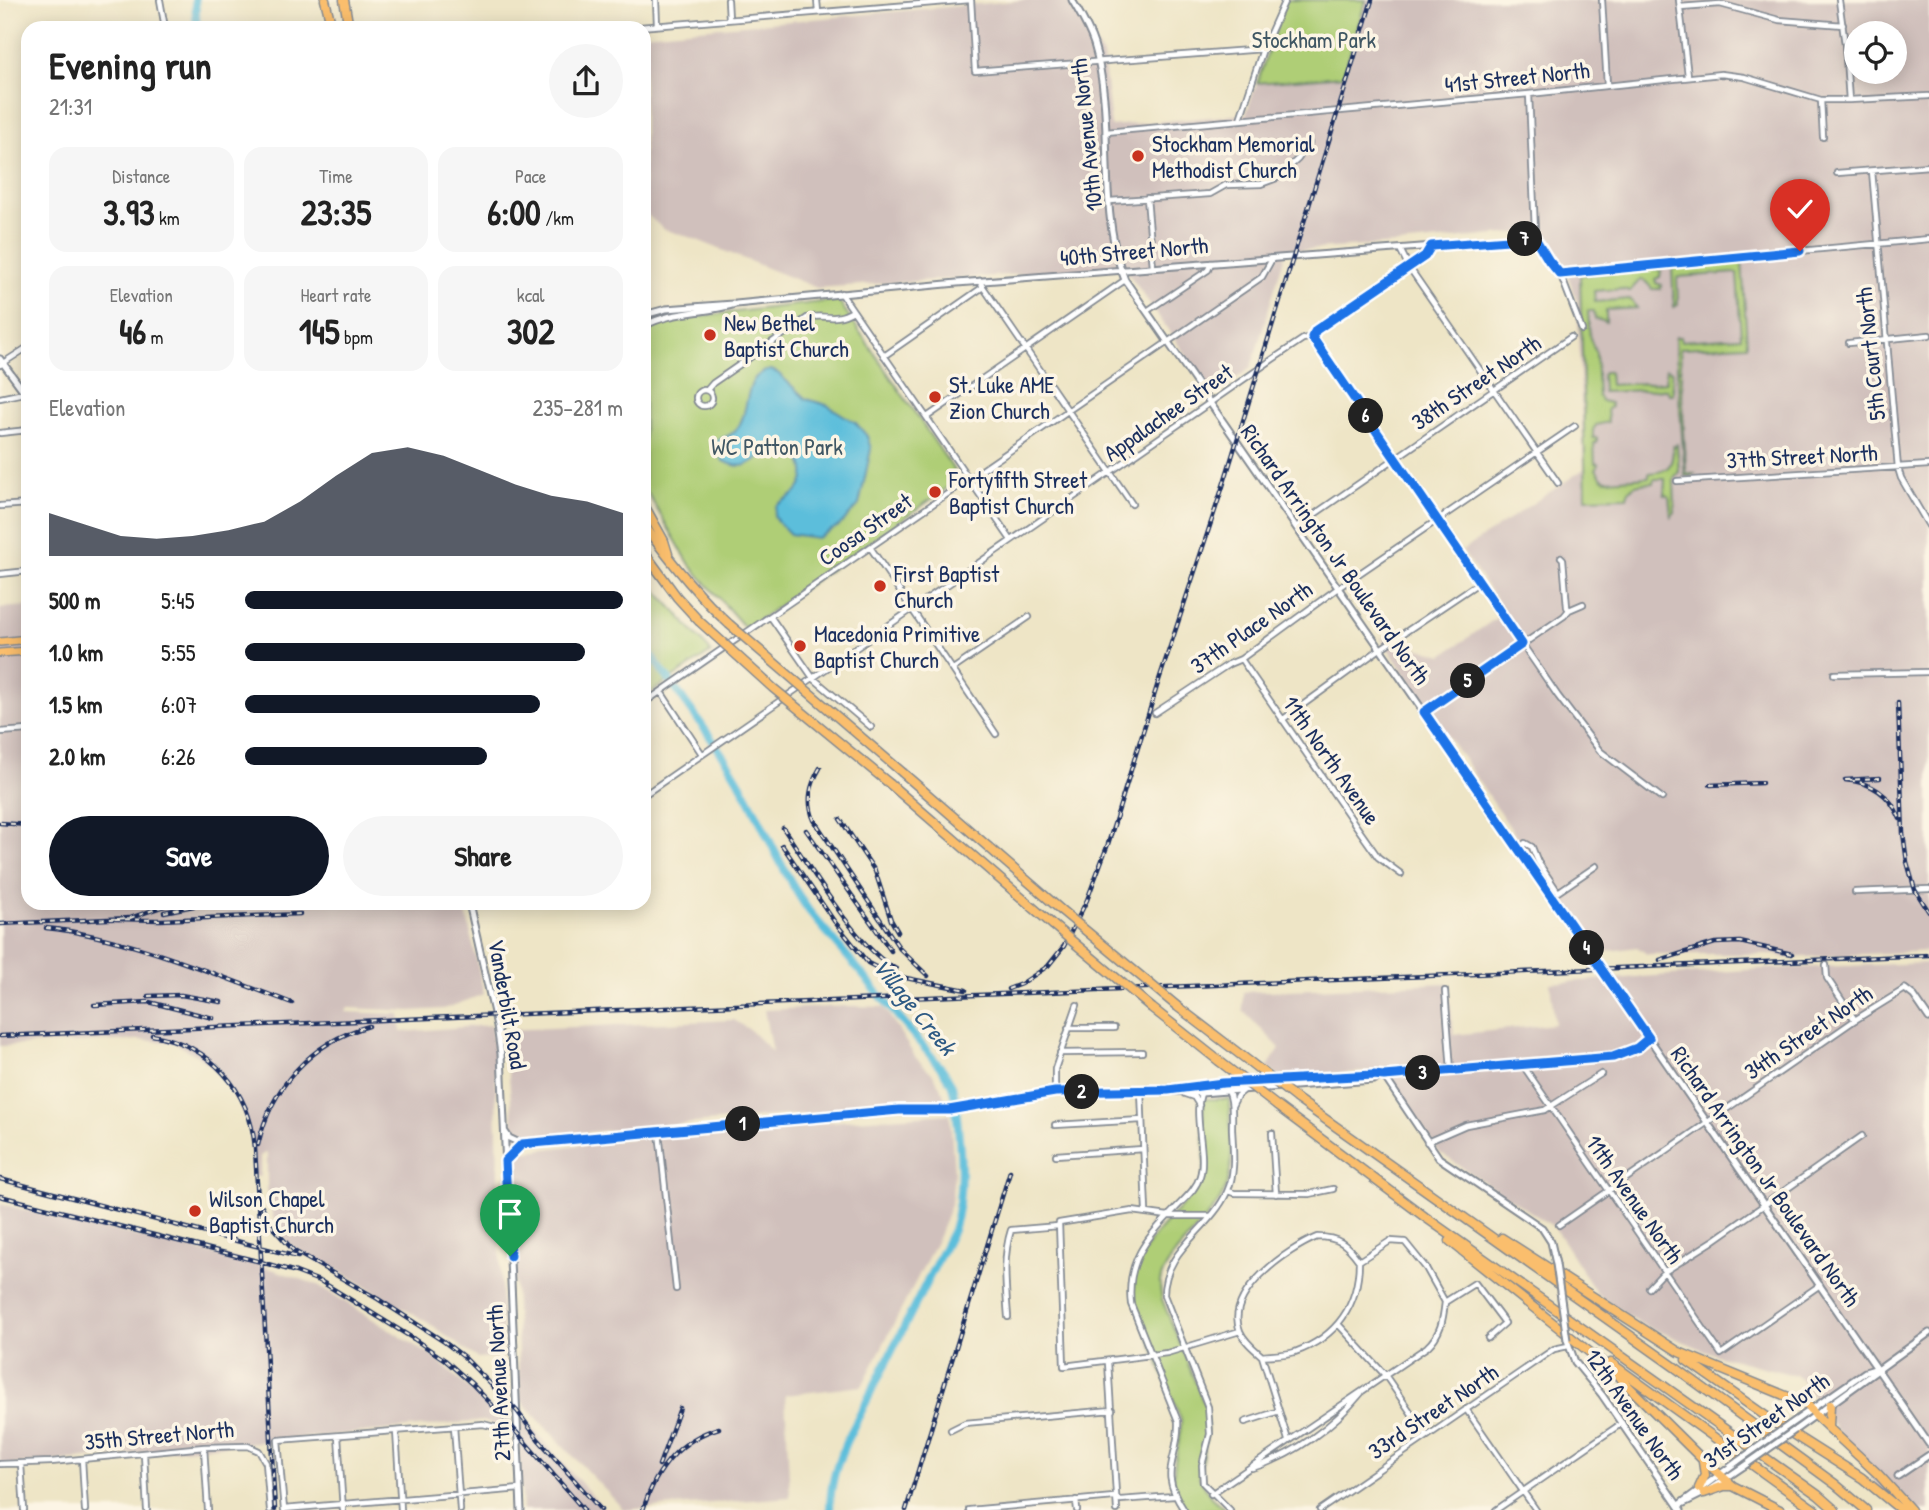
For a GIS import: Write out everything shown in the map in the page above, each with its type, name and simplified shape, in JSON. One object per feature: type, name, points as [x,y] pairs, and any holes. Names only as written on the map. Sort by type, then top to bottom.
[{"type":"highway","points":[[325,0],[330,21]]},
{"type":"highway","points":[[344,0],[348,21]]},
{"type":"highway","points":[[651,518],[664,541],[671,563]]},
{"type":"highway","points":[[651,535],[705,603],[1061,910],[1178,1007],[1297,1099],[1824,1476],[1866,1510]]},
{"type":"highway","points":[[651,562],[666,583]]},
{"type":"highway","points":[[651,566],[699,621],[773,688],[1219,1062],[1425,1217],[1818,1495],[1835,1510]]},
{"type":"highway","points":[[1443,1201],[1667,1344],[1701,1363],[1808,1405],[1911,1510]]},
{"type":"highway","points":[[1425,1217],[1612,1370],[1722,1477],[1733,1486],[1780,1510]]},
{"type":"highway","points":[[1524,1300],[1815,1510]]},
{"type":"highway","points":[[1667,1344],[1710,1379],[1862,1478],[1900,1510]]},
{"type":"highway","points":[[1829,1426],[1830,1405]]},
{"type":"highway","points":[[1702,1459],[1705,1475],[1702,1491],[1733,1486]]},
{"type":"main road","points":[[0,642],[21,640]]},
{"type":"main road","points":[[0,653],[21,651]]},
{"type":"street","points":[[160,0],[164,21]]},
{"type":"street","points":[[656,0],[657,25]]},
{"type":"street","points":[[728,0],[729,19]]},
{"type":"street","points":[[817,0],[818,12]]},
{"type":"street","points":[[651,26],[902,3],[971,0],[975,71],[1263,48]]},
{"type":"street","name":"10th Avenue North","points":[[1072,0],[1088,28],[1098,62],[1115,246],[1122,271]]},
{"type":"street","points":[[1240,119],[1263,48],[1285,0]]},
{"type":"street","points":[[1602,0],[1607,85]]},
{"type":"street","points":[[1679,0],[1688,76]]},
{"type":"street","points":[[1839,0],[1849,100]]},
{"type":"street","points":[[1680,7],[1720,5],[1779,20],[1823,25],[1843,24]]},
{"type":"street","name":"41st Street North","points":[[1106,132],[1721,74],[1744,77],[1821,100],[1929,96]]},
{"type":"street","points":[[1529,94],[1535,230]]},
{"type":"street","points":[[1821,100],[1824,136]]},
{"type":"street","points":[[1110,201],[1210,194],[1226,185],[1261,184],[1277,178],[1298,159],[1309,143]]},
{"type":"street","points":[[1837,173],[1929,166]]},
{"type":"street","name":"5th Court North","points":[[1872,171],[1898,468],[1929,526]]},
{"type":"street","points":[[1147,198],[1153,267]]},
{"type":"street","points":[[1535,238],[1560,274],[1582,330]]},
{"type":"street","name":"40th Street North","points":[[736,304],[979,281],[1535,238]]},
{"type":"street","points":[[1560,274],[1929,239]]},
{"type":"street","name":"Appalachee Street","points":[[651,790],[1303,339],[1312,337],[1316,330],[1425,256],[1431,246]]},
{"type":"street","points":[[1400,249],[1409,267],[1558,483]]},
{"type":"street","name":"Coosa Street","points":[[651,699],[1262,277],[1272,259]]},
{"type":"street","points":[[1147,311],[1208,270],[1211,262]]},
{"type":"street","name":"Richard Arrington Jr Boulevard North","points":[[1122,271],[1125,280],[1929,1444]]},
{"type":"street","points":[[927,417],[1125,280]]},
{"type":"street","points":[[979,281],[1132,504]]},
{"type":"street","points":[[884,355],[983,287]]},
{"type":"street","points":[[841,293],[1011,540]]},
{"type":"street","points":[[651,313],[666,309],[736,304]]},
{"type":"street","points":[[651,323],[672,315],[736,304]]},
{"type":"street","points":[[707,390],[713,383],[807,318],[839,318],[853,311]]},
{"type":"street","points":[[1849,343],[1929,335]]},
{"type":"street","points":[[1312,337],[1522,644],[1600,751],[1662,798]]},
{"type":"street","name":"38th Street North","points":[[1296,527],[1571,337]]},
{"type":"street","points":[[21,351],[1,363],[21,389]]},
{"type":"street","points":[[0,398],[21,396]]},
{"type":"street","name":"37th Place North","points":[[1155,713],[1241,659],[1338,588],[1575,426]]},
{"type":"street","points":[[0,433],[21,431]]},
{"type":"street","name":"37th Street North","points":[[1677,481],[1929,465]]},
{"type":"street","points":[[0,506],[21,504]]},
{"type":"street","points":[[870,547],[996,734]]},
{"type":"street","points":[[1561,558],[1569,610]]},
{"type":"street","points":[[0,574],[21,572]]},
{"type":"street","points":[[1282,720],[1380,649],[1480,582]]},
{"type":"street","points":[[1424,712],[1569,610],[1583,604]]},
{"type":"street","points":[[770,616],[813,678],[871,727]]},
{"type":"street","points":[[953,669],[1029,617]]},
{"type":"street","name":"11th North Avenue","points":[[1241,659],[1378,857],[1401,874]]},
{"type":"street","points":[[1833,674],[1929,672]]},
{"type":"street","points":[[662,691],[704,753]]},
{"type":"street","points":[[0,732],[21,730]]},
{"type":"street","points":[[1518,849],[1525,843],[1532,847],[1538,862],[1558,892],[1596,866]]},
{"type":"street","points":[[1855,892],[1929,889]]},
{"type":"street","name":"Vanderbilt Road","points":[[471,910],[497,1026],[504,1128]]},
{"type":"street","points":[[1826,965],[1827,978],[1855,1020]]},
{"type":"street","points":[[1905,989],[1914,996],[1929,1018]]},
{"type":"street","name":"34th Street North","points":[[1559,1226],[1855,1020],[1905,989]]},
{"type":"street","points":[[1445,991],[1451,1070]]},
{"type":"street","points":[[1055,1092],[1055,1069],[1077,1005]]},
{"type":"street","points":[[1069,1028],[1114,1028]]},
{"type":"street","points":[[504,1128],[509,1138],[522,1144],[899,1110],[949,1110],[1055,1092],[1168,1090],[1207,1084],[1384,1076],[1613,1057],[1637,1048],[1649,1038]]},
{"type":"street","points":[[1060,1053],[1142,1052]]},
{"type":"street","name":"11th Avenue North","points":[[1521,1063],[1721,1354],[1820,1285]]},
{"type":"street","points":[[1426,1142],[1466,1125],[1551,1107],[1601,1074]]},
{"type":"street","points":[[1168,1090],[1201,1093],[1243,1091],[1373,1080],[1384,1076]]},
{"type":"street","name":"12th Avenue North","points":[[1384,1076],[1439,1158],[1542,1228],[1551,1242],[1567,1343],[1575,1363],[1622,1423],[1677,1509]]},
{"type":"street","points":[[1223,1083],[1230,1091],[1232,1106],[1233,1171],[1228,1191],[1211,1216],[1168,1267],[1164,1280],[1164,1295],[1209,1416],[1210,1434],[1201,1476],[1203,1483],[1211,1494],[1230,1510]]},
{"type":"street","points":[[1184,1510],[1174,1496],[1170,1465],[1179,1432],[1178,1421],[1131,1304],[1129,1289],[1132,1268],[1144,1245],[1196,1185],[1202,1172],[1199,1105],[1201,1093],[1207,1084]]},
{"type":"street","points":[[1141,1091],[1146,1211]]},
{"type":"street","points":[[1232,1106],[1243,1091]]},
{"type":"street","points":[[1181,1092],[1194,1097],[1199,1105]]},
{"type":"street","points":[[1055,1125],[1142,1120]]},
{"type":"street","name":"27th Avenue North","points":[[504,1128],[521,1510]]},
{"type":"street","points":[[659,1132],[676,1289]]},
{"type":"street","points":[[1272,1133],[1276,1194]]},
{"type":"street","points":[[1649,1288],[1664,1272],[1713,1241],[1862,1136]]},
{"type":"street","points":[[505,1161],[522,1144]]},
{"type":"street","points":[[1056,1154],[1143,1149]]},
{"type":"street","points":[[1228,1191],[1309,1194],[1333,1189]]},
{"type":"street","points":[[1008,1317],[1005,1267],[1006,1244],[1011,1230],[1058,1226],[1059,1223],[1132,1211],[1168,1216],[1211,1216]]},
{"type":"street","points":[[1059,1223],[1064,1366],[1154,1356],[1240,1331]]},
{"type":"street","points":[[1262,1356],[1293,1353],[1321,1339],[1338,1324],[1357,1292],[1359,1261],[1344,1243],[1332,1237],[1317,1237],[1299,1245],[1277,1259],[1256,1279],[1240,1308],[1240,1331],[1262,1356],[1288,1440]]},
{"type":"street","points":[[1211,1494],[1434,1340],[1443,1324],[1445,1302],[1417,1255],[1405,1242],[1390,1241],[1359,1261]]},
{"type":"street","points":[[1445,1302],[1475,1283],[1505,1322],[1488,1338]]},
{"type":"street","points":[[1338,1324],[1385,1376],[1427,1436]]},
{"type":"street","name":"31st Street North","points":[[1722,1477],[1738,1461],[1789,1425],[1830,1405],[1929,1333]]},
{"type":"street","name":"33rd Street North","points":[[1320,1510],[1557,1347],[1567,1343]]},
{"type":"street","points":[[1108,1362],[1117,1510]]},
{"type":"street","name":"31st Street North","points":[[1677,1509],[1795,1430],[1865,1372],[1878,1368]]},
{"type":"street","points":[[1247,1470],[1275,1459],[1307,1440],[1330,1424],[1364,1390]]},
{"type":"street","points":[[1466,1409],[1536,1510]]},
{"type":"street","points":[[951,1430],[965,1423],[1112,1410]]},
{"type":"street","points":[[1245,1422],[1279,1411]]},
{"type":"street","points":[[1496,1510],[1622,1423]]},
{"type":"street","points":[[518,1433],[484,1424],[278,1440],[284,1509],[342,1507],[400,1499],[520,1489]]},
{"type":"street","points":[[454,1426],[460,1510]]},
{"type":"street","points":[[396,1431],[401,1510]]},
{"type":"street","points":[[338,1436],[342,1507]]},
{"type":"street","name":"35th Street North","points":[[0,1464],[241,1444],[254,1447],[264,1457],[270,1510]]},
{"type":"street","points":[[204,1447],[208,1510]]},
{"type":"street","points":[[144,1454],[147,1510]]},
{"type":"street","points":[[1898,1476],[1929,1455]]},
{"type":"street","points":[[82,1459],[85,1510]]},
{"type":"street","points":[[22,1464],[24,1510]]},
{"type":"street","points":[[969,1510],[1076,1500],[1174,1496]]},
{"type":"street","points":[[1076,1500],[1077,1510]]},
{"type":"shaded area","points":[[1024,0],[1068,0],[1103,56],[1111,126],[1246,114],[1257,83],[1343,76],[1366,0],[1929,0],[1929,951],[1785,958],[1775,954],[1647,954],[1637,947],[1596,953],[1380,637],[1443,655],[1505,612],[1462,551],[1584,469],[1577,300],[1564,266],[1538,231],[1286,251],[1251,368],[1213,394],[1124,267],[817,288],[663,229],[651,218],[651,33]]},
{"type":"shaded area","points":[[21,606],[21,910],[466,910],[484,994],[444,1009],[411,1011],[348,1008],[346,1012],[400,1014],[401,1032],[491,1025],[495,1061],[503,1357],[477,1358],[427,1322],[287,1242],[276,1228],[272,1214],[267,1188],[267,1152],[260,1156],[260,1176],[253,1177],[252,1147],[247,1121],[236,1097],[209,1064],[193,1053],[173,1042],[138,1040],[0,1046],[0,608]]},
{"type":"shaded area","points":[[1929,963],[1929,1510],[1898,1510],[1798,1376],[1716,1355],[1639,1323],[1597,1294],[1554,1227],[1440,1153],[1386,1071],[1279,1076],[1267,1068],[1280,1048],[1243,1011],[1243,992],[1448,983],[1454,1035],[1555,1024],[1550,983],[1762,969]]},
{"type":"shaded area","points":[[884,1007],[916,1058],[933,1074],[943,1092],[946,1105],[776,1116],[522,1138],[514,1135],[505,1030],[734,1020],[750,1030],[772,1052],[764,1010]]},
{"type":"shaded area","points":[[950,1114],[954,1172],[951,1204],[939,1236],[862,1386],[785,1395],[790,1497],[624,1510],[520,1400],[510,1166],[513,1158],[521,1152],[627,1139]]},
{"type":"shaded area","points":[[0,1204],[257,1264],[318,1285],[435,1358],[518,1433],[518,1412],[605,1510],[523,1510],[518,1434],[483,1421],[0,1466]]},
{"type":"green space","name":"Stockham Park","points":[[1286,0],[1366,0],[1343,76],[1257,83]]},
{"type":"green space","points":[[1742,260],[1747,345],[1680,348],[1686,473],[1694,474],[1685,476],[1675,337],[1680,337],[1681,341],[1741,337],[1737,273],[1677,277],[1678,305],[1674,307],[1672,269]]},
{"type":"green space","points":[[1652,268],[1661,270],[1660,277],[1655,279],[1656,283],[1661,285],[1660,289],[1652,289],[1641,280],[1630,291],[1594,291],[1595,302],[1630,299],[1637,308],[1606,310],[1606,322],[1595,319],[1594,311],[1588,311],[1590,338],[1596,353],[1598,396],[1602,401],[1610,403],[1611,407],[1607,409],[1608,422],[1596,425],[1593,438],[1597,438],[1597,443],[1594,443],[1595,463],[1599,464],[1596,469],[1606,480],[1649,477],[1649,473],[1666,469],[1671,463],[1673,446],[1677,444],[1679,472],[1674,478],[1675,512],[1671,516],[1669,496],[1664,495],[1665,479],[1654,479],[1653,483],[1633,486],[1627,497],[1586,498],[1580,275]]},
{"type":"green space","name":"WC Patton Park","points":[[838,300],[960,479],[746,629],[690,565],[651,499],[651,330],[666,320]]},
{"type":"green space","points":[[1666,369],[1672,371],[1673,394],[1669,394],[1667,389],[1603,392],[1604,372],[1609,372],[1610,385],[1666,382]]},
{"type":"green space","points":[[651,584],[711,652],[651,692]]},
{"type":"green space","points":[[1204,1099],[1229,1099],[1232,1146],[1228,1180],[1219,1201],[1170,1261],[1163,1272],[1160,1285],[1162,1299],[1206,1409],[1207,1433],[1199,1477],[1211,1497],[1226,1510],[1187,1510],[1179,1497],[1175,1486],[1174,1466],[1181,1420],[1134,1299],[1133,1284],[1141,1257],[1148,1245],[1202,1179],[1205,1158]]},
{"type":"water","points":[[771,370],[778,373],[806,399],[827,405],[856,423],[867,436],[871,449],[859,505],[839,526],[817,538],[790,534],[774,516],[776,506],[797,492],[803,482],[803,466],[796,453],[775,445],[752,462],[740,466],[723,461],[719,453],[721,445],[711,443],[736,430],[755,378]]},
{"type":"waterway","name":"Village Creek","points":[[195,0],[196,21]]},
{"type":"waterway","name":"Village Creek","points":[[651,655],[726,761],[809,911],[943,1070],[952,1085],[955,1099],[961,1182],[953,1230],[846,1442],[834,1476],[830,1510]]},
{"type":"railway","points":[[1008,989],[1021,984],[1048,966],[1064,946],[1087,900],[1108,844],[1223,486],[1372,0]]},
{"type":"railway","points":[[1898,703],[1903,833],[1907,862],[1915,890],[1929,912]]},
{"type":"railway","points":[[820,768],[810,793],[814,820],[900,949],[928,976]]},
{"type":"railway","points":[[1880,778],[1845,780],[1864,783],[1879,791],[1891,803],[1900,819]]},
{"type":"railway","points":[[1710,785],[1762,783]]},
{"type":"railway","points":[[840,819],[875,871],[891,920],[898,932]]},
{"type":"railway","points":[[0,823],[21,824]]},
{"type":"railway","points":[[783,828],[850,926],[881,959],[896,969]]},
{"type":"railway","points":[[806,830],[891,951]]},
{"type":"railway","points":[[782,845],[834,921],[868,963],[891,975],[966,990]]},
{"type":"railway","points":[[0,924],[130,918],[153,910]]},
{"type":"railway","points":[[164,912],[174,910]]},
{"type":"railway","points":[[115,919],[161,920],[300,914]]},
{"type":"railway","points":[[46,928],[76,932],[139,948],[292,1003]]},
{"type":"railway","points":[[1660,960],[1715,943],[1740,942],[1792,954]]},
{"type":"railway","points":[[0,1036],[1929,955]]},
{"type":"railway","points":[[148,996],[181,995],[221,1002]]},
{"type":"railway","points":[[94,1005],[149,1002],[213,1018]]},
{"type":"railway","points":[[258,1145],[273,1104],[297,1070],[329,1043],[369,1026]]},
{"type":"railway","points":[[152,1035],[173,1040],[209,1060],[236,1089],[252,1127],[275,1510]]},
{"type":"railway","points":[[906,1510],[1010,1171]]},
{"type":"railway","points":[[0,1179],[298,1257]]},
{"type":"railway","points":[[0,1196],[261,1262],[322,1282],[445,1360],[498,1411],[584,1510]]},
{"type":"railway","points":[[262,1206],[272,1227],[294,1251],[378,1299],[464,1357],[517,1411],[538,1439],[601,1510]]},
{"type":"railway","points":[[659,1465],[680,1408]]},
{"type":"railway","points":[[643,1510],[654,1482],[670,1459],[692,1440],[719,1428]]},
{"type":"place","name":"Stockham Memorial Methodist Church","points":[[1138,156]]},
{"type":"place","name":"New Bethel Baptist Church","points":[[710,335]]},
{"type":"place","name":"St. Luke AME Zion Church","points":[[935,397]]},
{"type":"place","name":"Fortyfifth Street Baptist Church","points":[[935,492]]},
{"type":"place","name":"First Baptist Church","points":[[880,586]]},
{"type":"place","name":"Macedonia Primitive Baptist Church","points":[[800,646]]},
{"type":"place","name":"Wilson Chapel Baptist Church","points":[[195,1211]]},
{"type":"route","points":[[510,1256],[505,1161],[512,1151],[522,1144],[899,1110],[949,1110],[1055,1092],[1168,1090],[1223,1083],[1384,1076],[1613,1057],[1637,1048],[1649,1038],[1424,712],[1522,644],[1312,337],[1316,330],[1425,256],[1431,246],[1535,238],[1560,274],[1800,251]]}]
